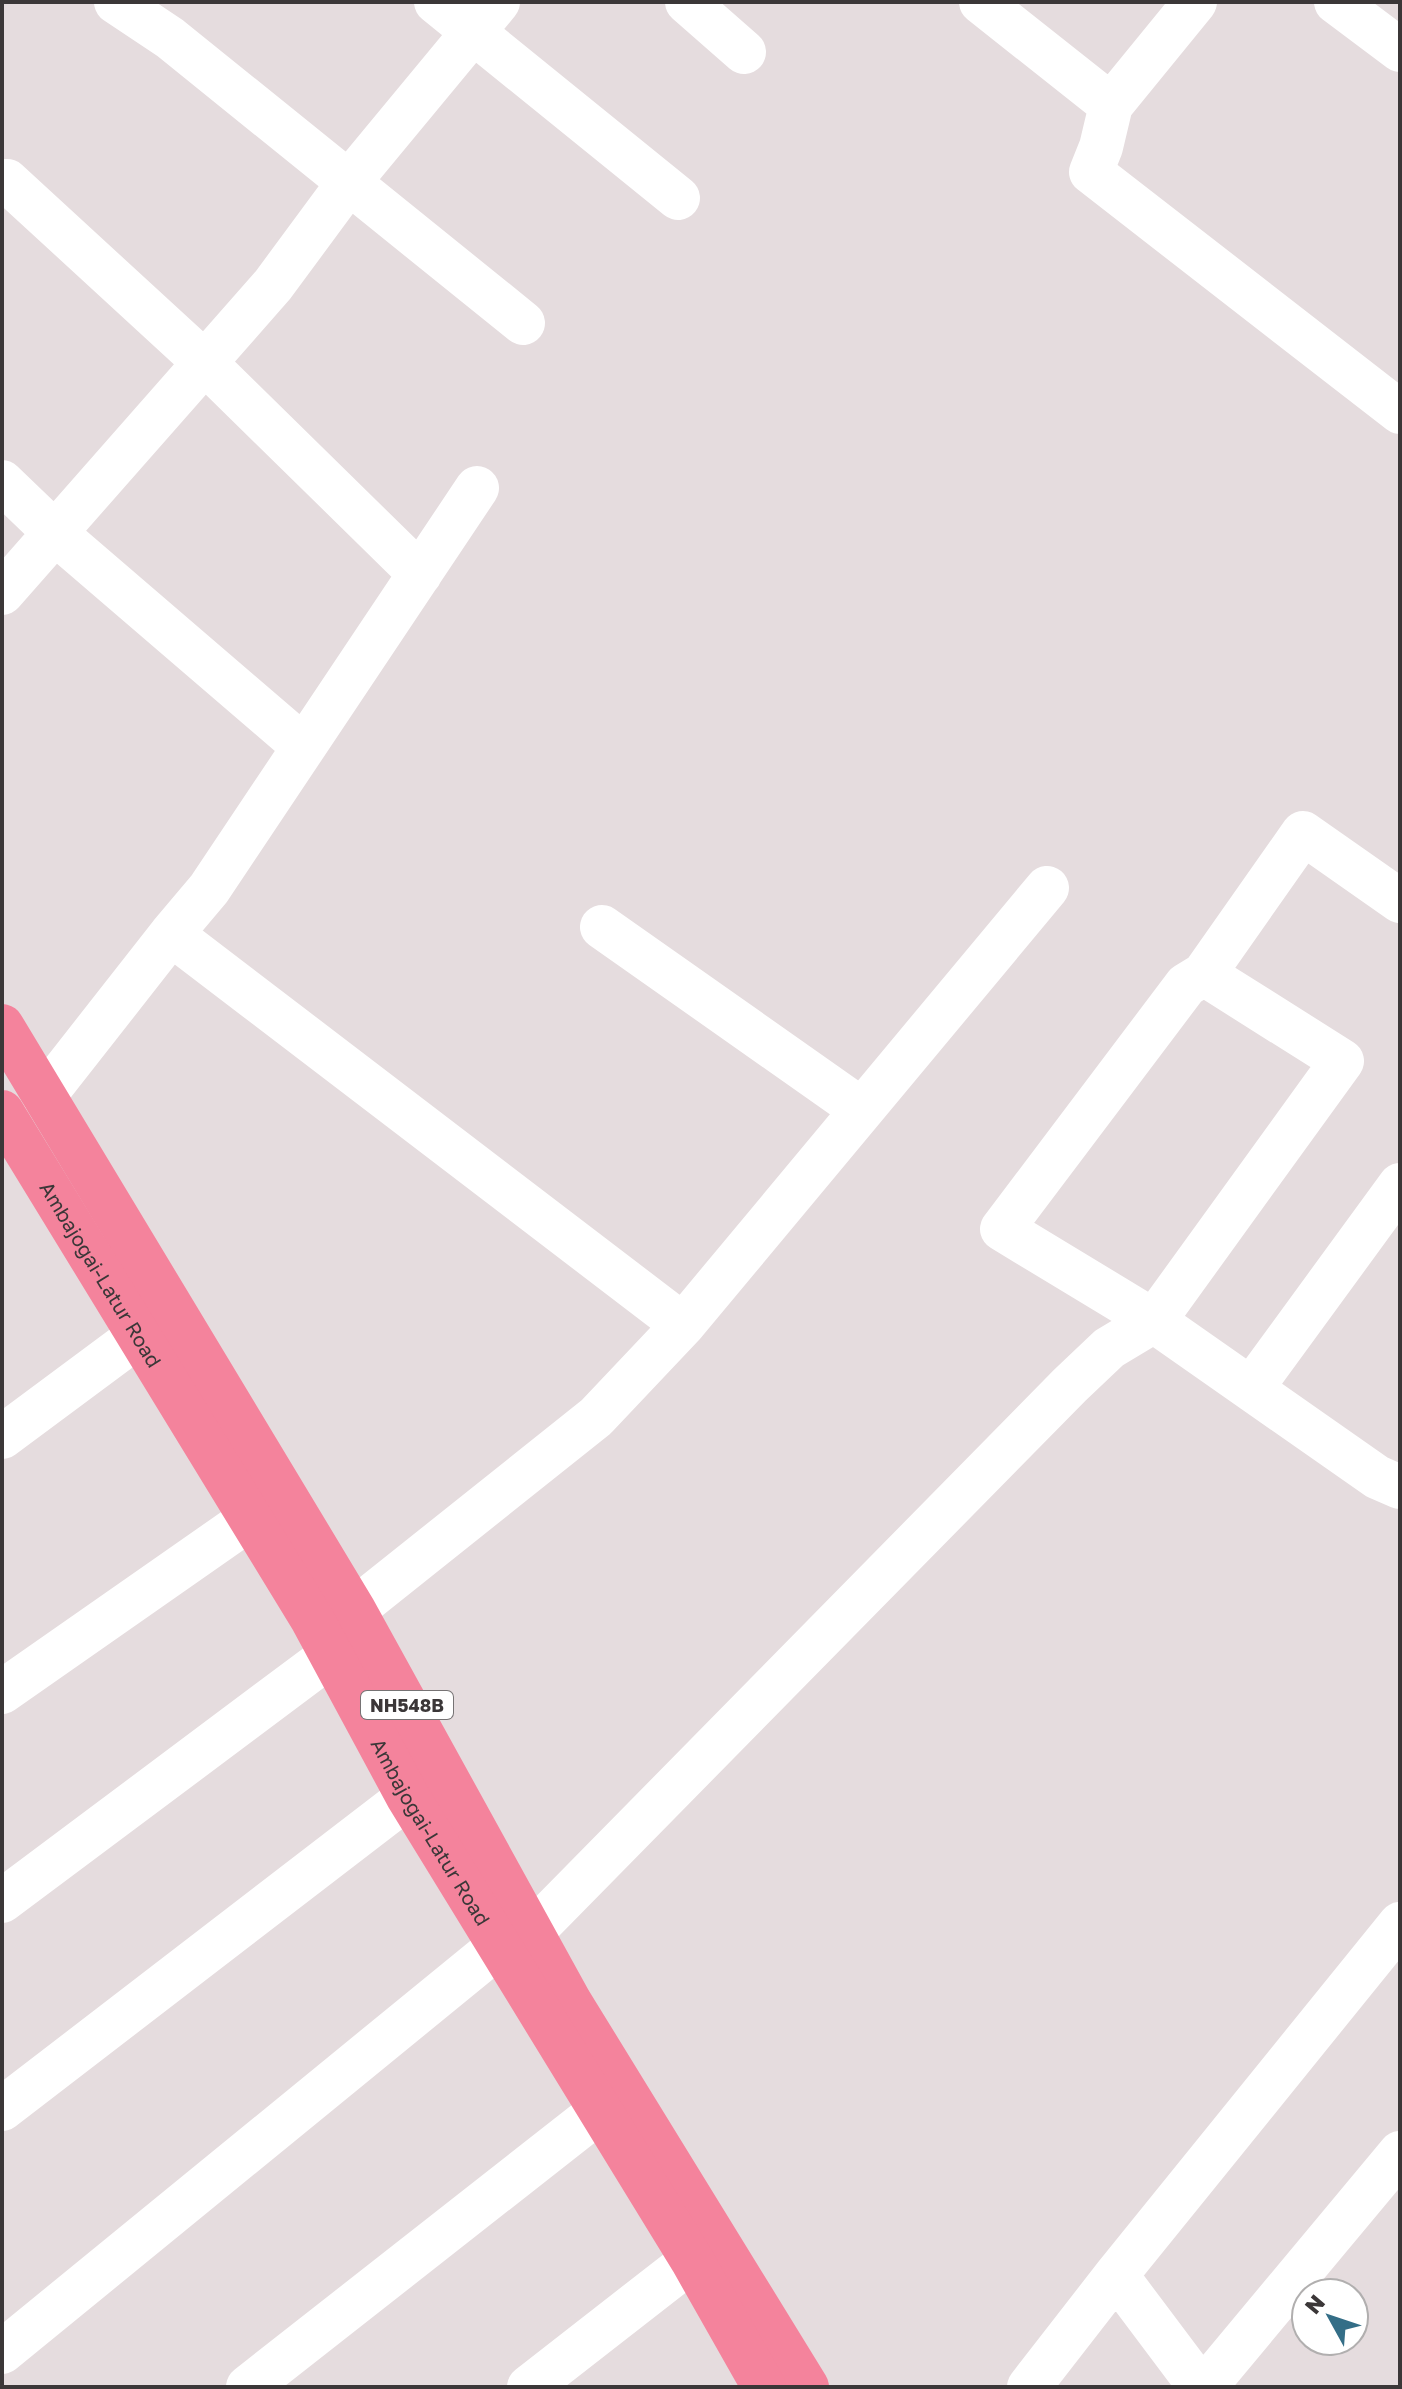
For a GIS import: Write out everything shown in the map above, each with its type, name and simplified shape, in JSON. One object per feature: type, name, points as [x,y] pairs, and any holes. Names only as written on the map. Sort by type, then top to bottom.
[{"type":"highway","name":"NH548B","points":[[2,1026],[354,1610],[516,1938],[570,2002],[807,2387]]},
{"type":"highway","name":"Ambajogai-Latur Road","points":[[2,1112],[251,1518],[331,1655],[408,1797],[516,1938],[601,2110],[764,2387]]},
{"type":"street","points":[[116,2],[170,38],[523,323]]},
{"type":"street","points":[[436,2],[486,18],[678,198]]},
{"type":"street","points":[[687,2],[744,52]]},
{"type":"street","points":[[981,2],[1111,105]]},
{"type":"street","points":[[1195,2],[1111,105],[1101,147],[1091,172],[1400,412]]},
{"type":"street","points":[[1360,9],[1400,50]]},
{"type":"street","points":[[2,593],[273,285],[349,182],[486,18]]},
{"type":"street","points":[[7,181],[205,363],[420,574]]},
{"type":"street","points":[[2,482],[55,533],[304,747]]},
{"type":"street","points":[[44,1096],[209,889],[477,488]]},
{"type":"street","points":[[1398,1482],[1377,1477],[1154,1321],[1002,1229],[1186,985],[1204,974],[1303,833],[1400,901]]},
{"type":"street","points":[[354,1610],[596,1417],[683,1325],[1047,888]]},
{"type":"street","points":[[602,927],[862,1110]]},
{"type":"street","points":[[171,934],[683,1325]]},
{"type":"street","points":[[2,2352],[516,1938],[1070,1385],[1109,1348],[1154,1321],[1342,1061],[1204,974]]},
{"type":"street","points":[[1251,1389],[1400,1185]]},
{"type":"street","points":[[2,1437],[138,1336]]},
{"type":"street","points":[[2,1692],[251,1518]]},
{"type":"street","points":[[2,1901],[331,1655]]},
{"type":"street","points":[[2,2109],[408,1797]]},
{"type":"street","points":[[1029,2387],[1400,1924]]},
{"type":"street","points":[[248,2387],[601,2110]]},
{"type":"street","points":[[1116,2275],[1203,2387],[1400,2153]]},
{"type":"street","points":[[529,2387],[692,2260]]}]
